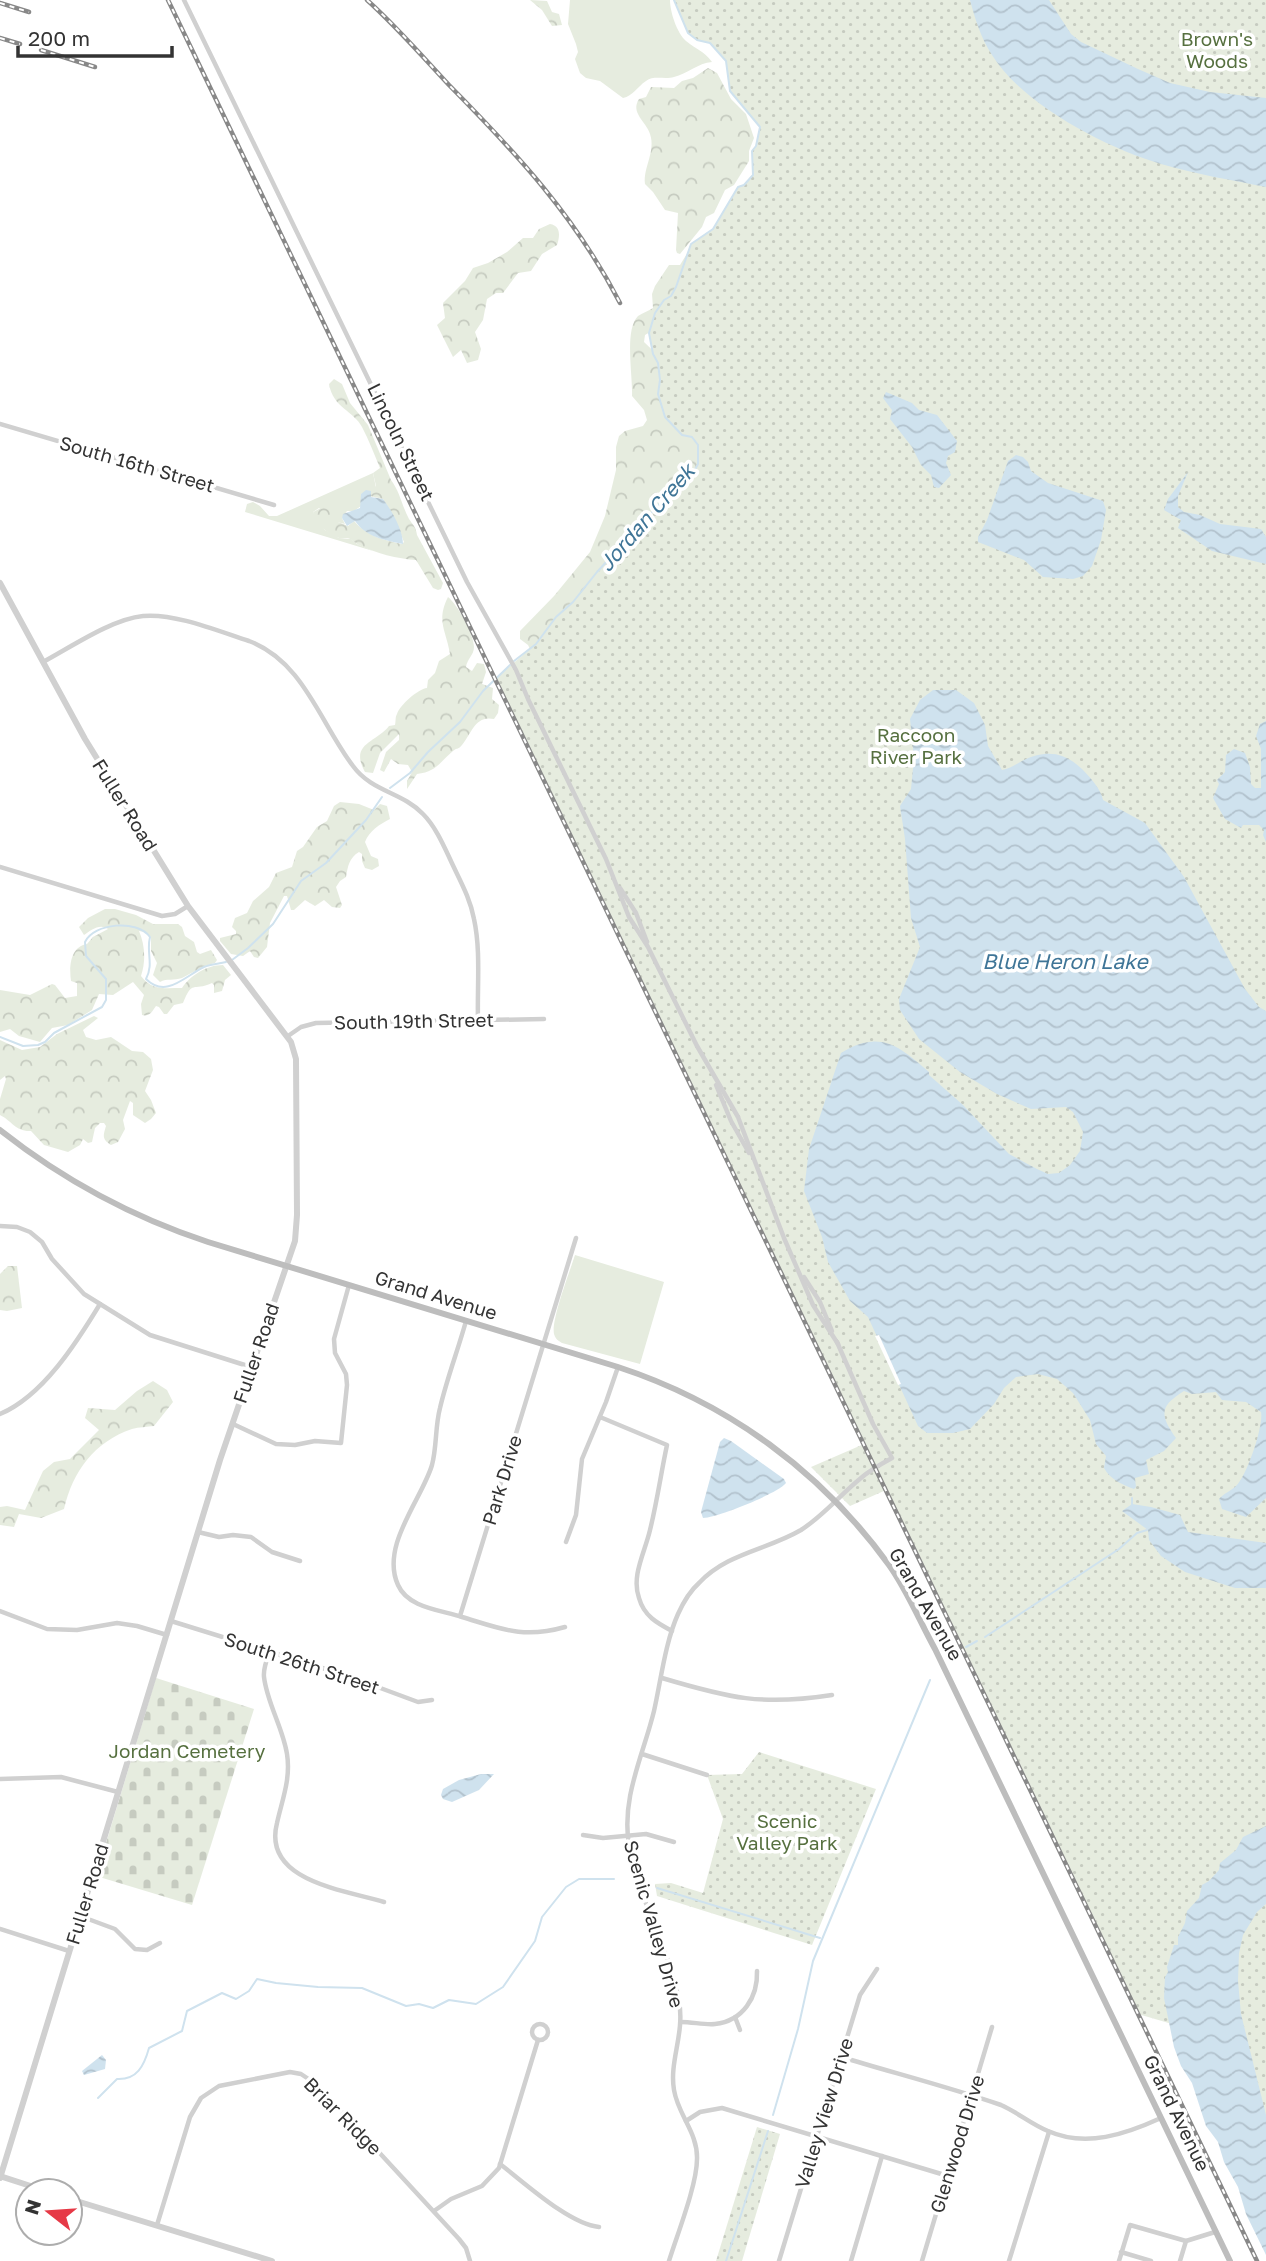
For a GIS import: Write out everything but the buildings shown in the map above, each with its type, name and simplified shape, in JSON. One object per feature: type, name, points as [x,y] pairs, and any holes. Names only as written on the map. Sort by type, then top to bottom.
[{"type":"main road","name":"Grand Avenue","points":[[0,1130],[37,1158],[120,1207],[195,1238],[618,1367],[674,1388],[738,1422],[794,1462],[835,1501],[890,1567],[945,1668],[1230,2261]]},
{"type":"street","name":"Lincoln Street","points":[[184,0],[467,582],[516,670],[527,699],[617,884],[629,917],[648,947],[709,1069],[738,1117],[813,1305],[838,1344],[873,1424],[892,1458],[861,1478],[835,1501]]},
{"type":"street","name":"South 16th Street","points":[[0,424],[274,505]]},
{"type":"street","name":"Fuller Road","points":[[0,583],[85,739],[188,906],[222,954],[288,1036],[296,1059],[297,1215],[295,1241],[288,1266],[232,1423],[0,2177]]},
{"type":"street","points":[[42,662],[118,622],[156,615],[261,645],[284,661],[299,679],[343,751],[362,776],[380,790],[415,807],[439,837],[467,895],[475,922],[478,1020]]},
{"type":"street","points":[[0,867],[162,916],[175,914],[188,906]]},
{"type":"street","name":"South 19th Street","points":[[288,1036],[301,1027],[316,1023],[544,1019]]},
{"type":"street","points":[[0,1226],[17,1227],[38,1238],[84,1294],[150,1335],[251,1367]]},
{"type":"street","name":"Park Drive","points":[[460,1616],[576,1238]]},
{"type":"street","points":[[232,1423],[276,1444],[295,1445],[315,1441],[341,1443],[347,1385],[346,1374],[335,1353],[334,1339],[349,1285]]},
{"type":"street","points":[[0,1414],[44,1384],[100,1304]]},
{"type":"street","points":[[467,1321],[439,1409],[436,1447],[430,1469],[406,1517],[395,1555],[395,1577],[404,1594],[415,1603],[520,1633],[538,1634],[565,1627]]},
{"type":"street","points":[[566,1542],[576,1515],[582,1459],[618,1367]]},
{"type":"street","points":[[600,1417],[667,1445],[636,1586],[645,1612],[672,1631]]},
{"type":"street","name":"Scenic Valley Drive","points":[[669,2261],[698,2162],[695,2139],[677,2102],[673,2084],[681,2022],[675,1985],[635,1870],[628,1836],[630,1794],[672,1631],[686,1599],[710,1571],[734,1557],[800,1530],[835,1501]]},
{"type":"street","points":[[198,1532],[219,1537],[251,1537],[272,1552],[300,1561]]},
{"type":"street","points":[[0,1611],[47,1629],[67,1631],[107,1624],[128,1624],[167,1635]]},
{"type":"street","name":"South 26th Street","points":[[171,1621],[348,1676],[418,1702],[432,1700]]},
{"type":"street","points":[[270,1651],[264,1679],[285,1743],[288,1762],[285,1793],[275,1831],[275,1844],[279,1854],[300,1876],[384,1902]]},
{"type":"street","points":[[662,1678],[728,1697],[763,1701],[800,1700],[832,1695]]},
{"type":"street","points":[[642,1754],[707,1775]]},
{"type":"street","points":[[0,1779],[61,1777],[118,1792]]},
{"type":"street","points":[[583,1835],[603,1838],[653,1834],[674,1842]]},
{"type":"street","points":[[80,1916],[115,1929],[139,1951],[148,1950],[160,1943]]},
{"type":"street","points":[[0,1929],[69,1951]]},
{"type":"street","name":"Valley View Drive","points":[[779,2261],[860,1995],[877,1969]]},
{"type":"street","points":[[681,2022],[716,2024],[735,2017],[746,2008],[754,1995],[757,1971]]},
{"type":"street","points":[[735,2017],[740,2030]]},
{"type":"street","name":"Glenwood Drive","points":[[922,2261],[992,2027]]},
{"type":"street","points":[[434,2211],[451,2199],[482,2186],[494,2176],[538,2040]]},
{"type":"street","points":[[841,2057],[1003,2106],[1049,2132],[1081,2138],[1108,2137],[1129,2132],[1161,2118]]},
{"type":"street","name":"Briar Ridge","points":[[157,2225],[190,2117],[201,2098],[219,2086],[282,2072],[301,2074],[316,2084],[434,2211],[466,2248],[470,2261]]},
{"type":"street","points":[[686,2121],[700,2112],[722,2108],[948,2176]]},
{"type":"street","points":[[1009,2261],[1049,2132]]},
{"type":"street","points":[[851,2261],[882,2156]]},
{"type":"street","points":[[500,2164],[572,2219],[587,2226],[598,2227]]},
{"type":"street","points":[[84,2203],[272,2261]]},
{"type":"street","points":[[1119,2261],[1130,2225],[1186,2241],[1216,2231]]},
{"type":"street","points":[[1180,2261],[1186,2241]]},
{"type":"street","points":[[1121,2252],[1151,2261]]},
{"type":"green space","points":[[530,0],[547,1],[552,12],[559,14],[562,25],[552,26],[542,10]]},
{"type":"green space","points":[[570,0],[670,0],[680,33],[712,62],[674,77],[649,79],[623,98],[600,81],[586,78],[580,73],[575,59],[578,52],[568,24]]},
{"type":"green space","name":"Raccoon River Park","points":[[674,0],[980,0],[1266,143],[1266,1839],[1189,2029],[1138,2014],[886,1490],[850,1506],[811,1467],[864,1444],[498,684],[497,677],[536,644],[556,617],[573,602],[665,498],[692,475],[698,464],[698,444],[693,437],[682,435],[665,417],[658,394],[658,363],[653,354],[649,333],[655,313],[676,287],[691,244],[713,229],[738,187],[744,185],[752,175],[752,151],[756,146],[760,127],[730,91],[726,61],[710,43],[697,40],[688,33]]},
{"type":"green space","name":"Brown's Woods","points":[[1035,0],[1266,0],[1266,110],[1175,91],[1062,34]]},
{"type":"green space","points":[[708,68],[717,73],[731,99],[746,114],[754,138],[749,151],[749,161],[734,185],[725,190],[714,213],[706,217],[702,227],[680,254],[676,250],[678,213],[665,210],[645,184],[651,141],[648,129],[636,109],[639,99],[646,97],[651,87],[674,88]]},
{"type":"green space","points":[[550,224],[559,232],[557,245],[542,254],[531,271],[518,273],[503,293],[496,293],[487,299],[483,320],[475,332],[481,349],[478,360],[467,363],[461,350],[453,357],[437,325],[445,318],[443,303],[465,281],[473,268],[507,252],[523,238],[533,238],[539,229]]},
{"type":"green space","points":[[696,245],[699,245],[657,328],[645,335],[644,342],[667,364],[739,464],[533,655],[528,645],[520,639],[520,631],[554,596],[590,552],[605,516],[616,470],[619,436],[625,431],[643,426],[647,420],[644,410],[632,396],[630,342],[634,323],[638,316],[653,308],[652,294],[669,265],[680,265]]},
{"type":"green space","points":[[334,379],[342,384],[350,403],[368,425],[407,514],[443,583],[441,589],[433,588],[416,560],[379,553],[358,545],[349,538],[340,538],[330,534],[317,521],[313,512],[323,507],[335,511],[338,522],[348,526],[354,521],[376,537],[402,544],[404,542],[383,499],[370,496],[376,486],[373,473],[380,468],[362,427],[331,392],[329,384]]},
{"type":"green space","points":[[373,473],[376,488],[361,494],[361,506],[354,511],[347,511],[342,518],[345,524],[337,522],[319,508],[313,512],[325,530],[339,538],[351,539],[373,551],[245,512],[247,504],[253,502],[269,516],[277,516]]},
{"type":"green space","points":[[448,597],[464,620],[473,641],[474,650],[466,667],[472,671],[477,663],[484,664],[486,672],[482,684],[493,688],[492,699],[499,705],[498,713],[494,719],[478,722],[461,747],[433,769],[417,774],[407,789],[407,781],[412,772],[408,765],[398,764],[391,759],[384,772],[380,770],[386,752],[399,740],[399,734],[380,753],[373,773],[365,772],[360,755],[366,744],[389,726],[395,725],[396,715],[402,706],[414,694],[427,688],[428,680],[435,673],[439,661],[450,654],[442,619]]},
{"type":"green space","points":[[340,802],[359,804],[374,810],[380,804],[387,806],[390,819],[372,831],[365,842],[371,856],[378,859],[379,866],[372,870],[365,868],[362,854],[359,852],[353,857],[346,877],[336,887],[342,905],[340,908],[332,907],[324,900],[315,906],[305,900],[291,910],[287,896],[284,896],[270,923],[267,947],[258,958],[250,951],[243,956],[231,954],[220,938],[236,934],[232,927],[235,918],[247,913],[253,901],[269,887],[276,873],[292,867],[297,851],[317,827],[327,821],[334,806]]},
{"type":"green space","points":[[105,909],[136,915],[153,924],[178,924],[185,936],[194,942],[197,952],[200,954],[211,950],[217,960],[182,978],[160,982],[153,975],[157,963],[151,951],[151,937],[139,931],[144,953],[141,976],[145,981],[159,988],[182,988],[199,972],[223,965],[231,975],[225,980],[222,991],[214,993],[212,983],[194,987],[183,1003],[174,1005],[167,1014],[156,1006],[150,1014],[142,1015],[144,995],[133,982],[113,995],[99,994],[92,1010],[68,1025],[52,1028],[40,1042],[19,1036],[10,1029],[0,1032],[0,990],[30,995],[52,984],[65,998],[77,996],[77,983],[71,981],[70,976],[74,953],[93,937],[108,929],[99,927],[84,935],[79,927],[88,918]]},
{"type":"green space","points":[[94,1016],[98,1018],[83,1030],[86,1037],[96,1040],[111,1037],[132,1051],[143,1052],[151,1059],[153,1070],[145,1091],[156,1113],[145,1123],[133,1115],[133,1103],[130,1101],[123,1120],[125,1129],[118,1142],[111,1145],[106,1141],[106,1126],[100,1123],[95,1128],[92,1142],[88,1143],[83,1139],[80,1145],[68,1152],[44,1145],[31,1131],[18,1128],[0,1115],[0,1099],[6,1079],[5,1076],[0,1080],[0,1040],[22,1050],[40,1047],[57,1034]]},
{"type":"green space","points":[[575,1255],[664,1282],[640,1364],[562,1343],[556,1338],[555,1318]]},
{"type":"green space","points":[[8,1266],[17,1266],[22,1308],[7,1311],[0,1310],[0,1274]]},
{"type":"green space","points":[[153,1381],[167,1390],[173,1402],[154,1426],[132,1429],[96,1450],[79,1470],[64,1509],[41,1518],[19,1514],[14,1527],[0,1525],[0,1507],[25,1510],[43,1471],[54,1462],[70,1459],[99,1430],[85,1418],[88,1408],[115,1410]]},
{"type":"green space","name":"Jordan Cemetery","points":[[156,1678],[254,1709],[192,1905],[96,1876]]},
{"type":"green space","name":"Scenic Valley Park","points":[[759,1752],[876,1789],[812,1945],[657,1896],[655,1884],[671,1883],[703,1893],[723,1819],[707,1775],[742,1774]]},
{"type":"green space","points":[[1266,1879],[1266,2155],[1232,1975],[1240,1916]]},
{"type":"green space","points":[[757,2127],[780,2134],[742,2261],[716,2261]]},
{"type":"water","points":[[970,0],[1049,0],[1071,34],[1081,42],[1138,69],[1170,83],[1210,92],[1266,98],[1266,187],[1200,174],[1139,157],[1067,122],[1044,107],[1006,73],[985,42]]},
{"type":"water","points":[[886,392],[912,403],[919,410],[937,415],[957,441],[955,452],[948,456],[946,463],[951,475],[939,488],[934,487],[931,475],[921,465],[912,447],[890,419],[892,410],[883,398]]},
{"type":"water","points":[[1016,455],[1023,457],[1031,471],[1048,483],[1103,501],[1106,510],[1101,540],[1092,566],[1083,576],[1073,579],[1043,577],[1024,560],[978,542],[1008,461]]},
{"type":"water","points":[[1188,472],[1178,496],[1178,507],[1184,512],[1200,515],[1220,524],[1261,529],[1266,537],[1266,564],[1212,551],[1178,528],[1181,520],[1164,510],[1168,499]]},
{"type":"water","points":[[366,490],[371,491],[371,497],[383,499],[399,527],[403,544],[370,534],[355,521],[347,526],[342,518],[343,514],[360,508],[361,494]]},
{"type":"water","name":"Blue Heron Lake","points":[[933,690],[956,690],[974,703],[985,725],[988,746],[1002,770],[1038,755],[1061,756],[1085,772],[1098,787],[1103,800],[1145,823],[1184,877],[1245,989],[1259,1007],[1266,1011],[1266,1498],[1246,1517],[1222,1509],[1219,1499],[1240,1480],[1250,1462],[1257,1438],[1261,1412],[1246,1402],[1222,1400],[1216,1392],[1192,1394],[1184,1391],[1176,1396],[1166,1406],[1165,1417],[1176,1438],[1164,1451],[1146,1460],[1149,1474],[1135,1478],[1134,1489],[1117,1481],[1104,1468],[1106,1456],[1096,1444],[1090,1420],[1073,1393],[1057,1379],[1038,1374],[1016,1377],[970,1429],[953,1433],[927,1433],[918,1426],[868,1317],[850,1301],[828,1262],[822,1237],[804,1191],[809,1149],[841,1053],[855,1046],[878,1042],[898,1048],[929,1072],[1009,1154],[1037,1169],[1048,1174],[1059,1173],[1070,1165],[1080,1151],[1083,1132],[1073,1112],[1066,1107],[1031,1109],[997,1094],[960,1072],[919,1039],[900,1010],[899,999],[920,947],[911,918],[900,806],[911,789],[914,758],[910,719],[920,700]]},
{"type":"water","points":[[1266,721],[1266,842],[1264,830],[1259,825],[1243,825],[1241,828],[1225,819],[1213,798],[1219,784],[1217,780],[1225,772],[1226,755],[1234,749],[1245,753],[1250,767],[1251,784],[1255,788],[1261,788],[1261,749],[1256,736],[1260,724]]},
{"type":"water","points":[[724,1438],[786,1483],[747,1504],[703,1518],[701,1512],[720,1442]]},
{"type":"water","points":[[1132,1504],[1180,1515],[1188,1532],[1266,1543],[1266,1588],[1235,1588],[1185,1572],[1161,1556],[1149,1540],[1148,1530],[1122,1511]]},
{"type":"water","points":[[481,1774],[494,1774],[479,1790],[452,1802],[443,1799],[443,1789],[459,1780]]},
{"type":"water","points":[[1266,1826],[1266,1904],[1257,1912],[1243,1935],[1238,1981],[1241,2014],[1266,2115],[1266,2255],[1246,2214],[1238,2187],[1224,2162],[1218,2142],[1206,2126],[1192,2083],[1181,2066],[1174,2047],[1164,1998],[1165,1977],[1174,1945],[1178,1945],[1187,1911],[1199,1898],[1202,1885],[1219,1870],[1220,1863],[1236,1850],[1243,1837]]},
{"type":"water","points":[[102,2055],[106,2060],[105,2069],[84,2075],[82,2071]]},
{"type":"pier","points":[[879,1335],[901,1384],[898,1385],[875,1336]]},
{"type":"waterway","name":"Jordan Creek","points":[[514,661],[536,644],[556,617],[573,602],[665,498],[692,475],[698,464],[698,445],[692,437],[682,435],[665,417],[658,394],[658,363],[653,354],[649,333],[655,313],[676,287],[691,244],[713,229],[738,187],[744,185],[753,175],[752,151],[756,146],[760,127],[730,91],[726,61],[710,43],[697,40],[688,33],[674,0]]},
{"type":"waterway","name":"Jordan Creek","points":[[390,788],[410,773],[460,722],[483,691],[510,665]]},
{"type":"waterway","name":"Jordan Creek","points":[[232,960],[273,924],[301,881],[326,863],[366,820],[382,797]]},
{"type":"waterway","name":"Jordan Creek","points":[[0,1037],[23,1046],[38,1045],[54,1033],[102,1007],[106,1000],[106,979],[86,956],[85,942],[106,927],[136,928],[150,937],[146,979],[153,985],[161,987],[175,984],[204,967],[226,962]]},
{"type":"waterway","points":[[1132,1498],[1132,1505]]},
{"type":"waterway","points":[[985,1637],[1119,1549],[1137,1533],[1147,1530]]},
{"type":"waterway","points":[[966,1647],[977,1641]]},
{"type":"waterway","points":[[950,1661],[959,1651]]},
{"type":"waterway","points":[[773,2115],[798,2029],[813,1961],[930,1680]]},
{"type":"waterway","points":[[98,2098],[117,2079],[130,2077],[139,2071],[149,2048],[182,2031],[187,2011],[222,1993],[236,1999],[249,1991],[257,1979],[318,1987],[362,1988],[406,2006],[419,2004],[433,2008],[449,2000],[476,2004],[503,1987],[535,1941],[542,1917],[566,1887],[579,1879],[614,1879]]},
{"type":"waterway","points":[[657,1888],[820,1938]]},
{"type":"waterway","points":[[726,2261],[768,2131]]},
{"type":"railway","points":[[168,0],[1257,2261]]},
{"type":"railway","points":[[367,0],[498,136],[543,187],[584,242],[620,303]]},
{"type":"railway","points":[[0,3],[29,12]]},
{"type":"railway","points":[[0,38],[20,44]]},
{"type":"railway","points":[[41,50],[95,67]]}]
